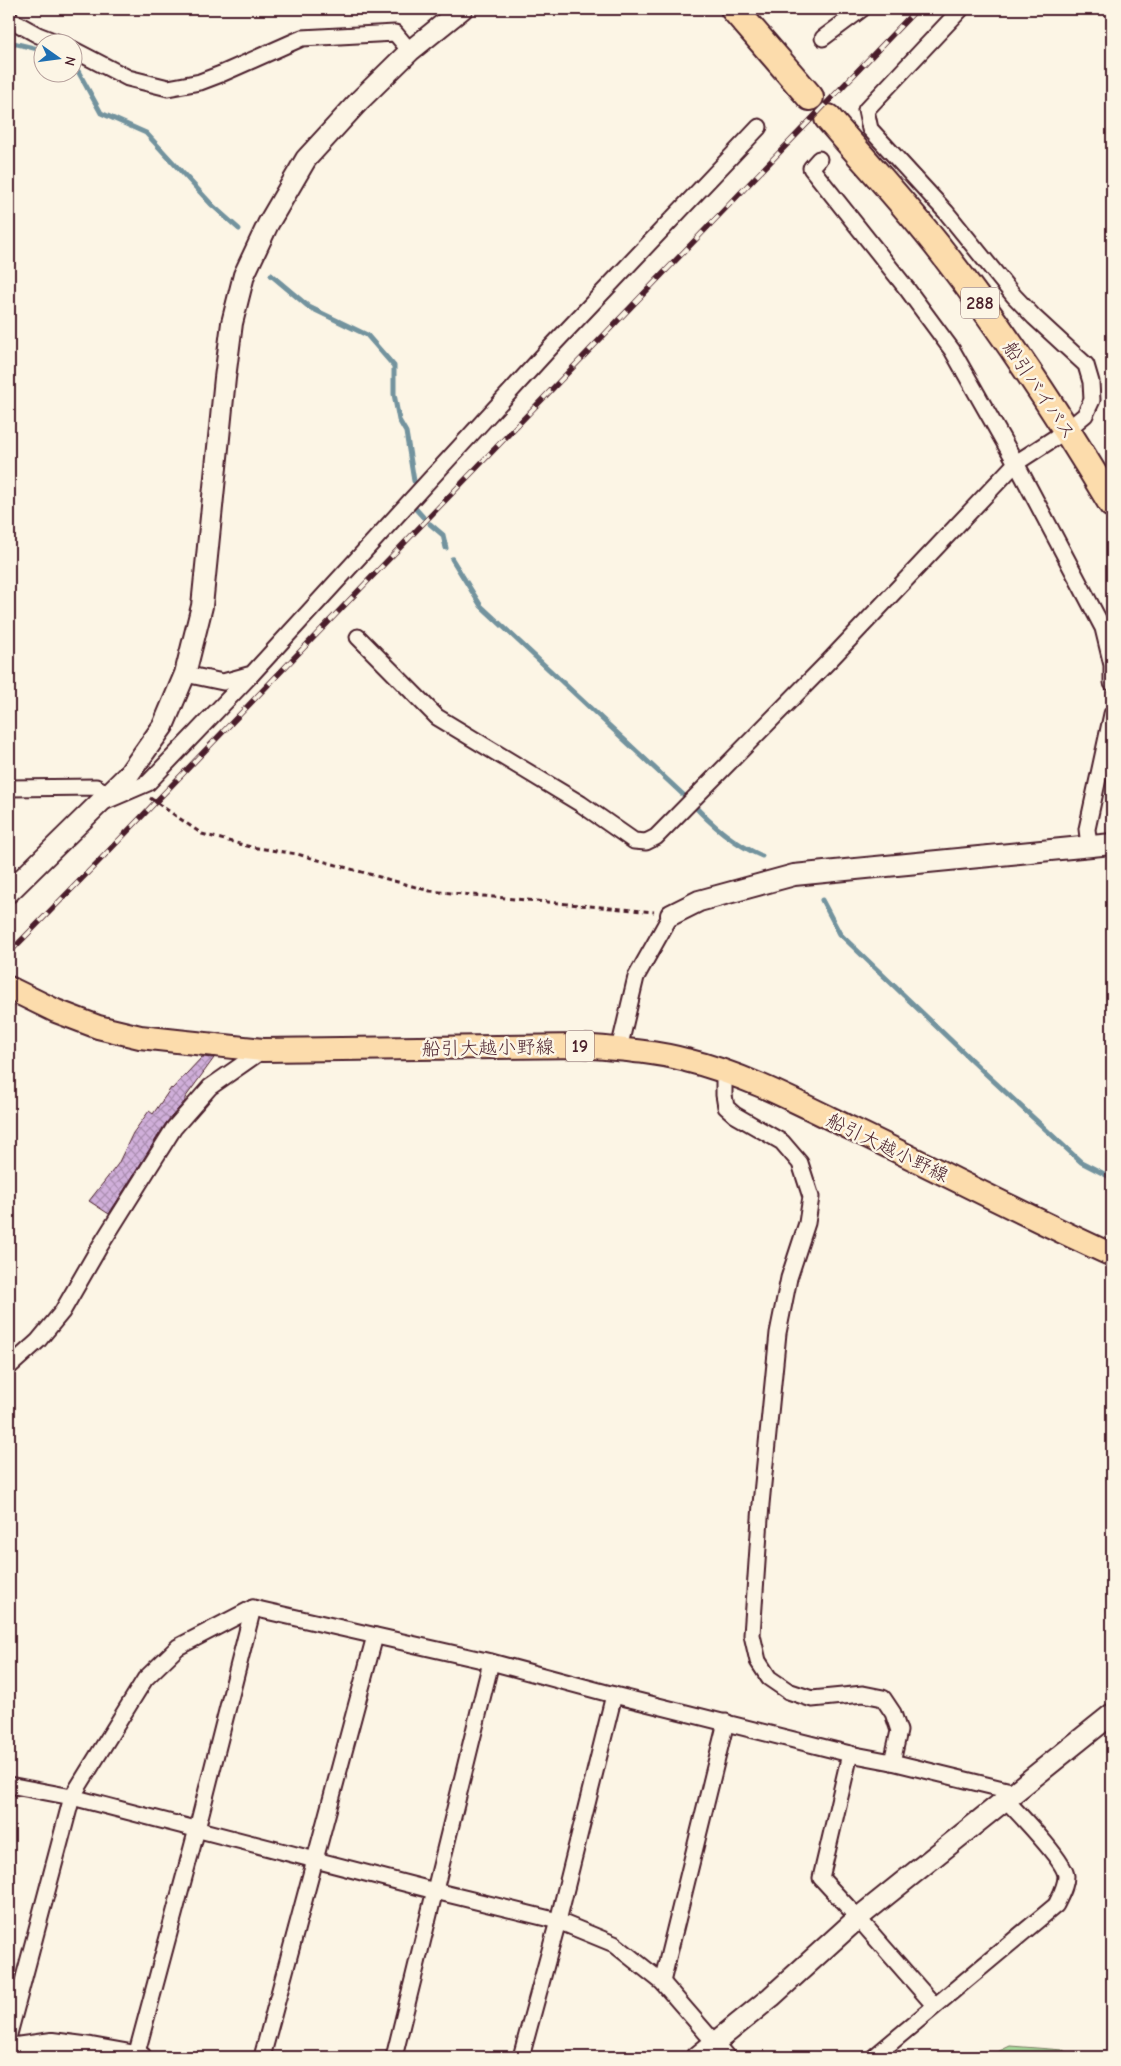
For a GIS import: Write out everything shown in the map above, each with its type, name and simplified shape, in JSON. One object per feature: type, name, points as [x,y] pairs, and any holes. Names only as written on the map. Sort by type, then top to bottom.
[{"type":"highway","points":[[734,9],[810,97]]},
{"type":"highway","name":"船引バイパス","points":[[828,118],[942,252],[1021,359],[1068,430],[1112,504]]},
{"type":"main road","name":"船引大越小野線","points":[[11,989],[56,1011],[98,1026],[140,1037],[264,1050],[551,1046],[619,1049],[685,1059],[724,1071],[795,1100],[1002,1203],[1112,1255]]},
{"type":"street","points":[[9,892],[129,774],[163,726],[185,674],[202,606],[232,323],[244,275],[268,224],[306,159],[360,100],[410,51],[462,9]]},
{"type":"street","points":[[823,38],[862,9]]},
{"type":"street","points":[[358,637],[437,717],[581,804],[634,841],[646,842],[656,837],[829,661],[1016,463],[1068,430],[1085,415],[1092,400],[1091,382],[1086,365],[1014,296],[946,212],[870,129],[866,110],[960,9]]},
{"type":"street","points":[[9,19],[36,32]]},
{"type":"street","points":[[82,54],[128,78],[168,88],[200,82],[302,38],[395,33],[410,51]]},
{"type":"street","points":[[104,799],[148,783],[252,674],[551,347],[759,128]]},
{"type":"street","points":[[819,158],[811,168],[908,289],[952,350],[1016,463],[1103,628],[1112,665],[1112,683]]},
{"type":"street","points":[[185,674],[223,682],[252,674]]},
{"type":"street","points":[[1089,846],[1087,829],[1112,714]]},
{"type":"street","points":[[9,788],[96,787],[104,799]]},
{"type":"street","points":[[619,1049],[636,978],[671,915],[699,901],[794,875],[1112,844]]},
{"type":"street","points":[[9,1367],[38,1342],[62,1312],[100,1246],[174,1128],[210,1087],[264,1050]]},
{"type":"street","points":[[724,1071],[726,1107],[782,1142],[800,1163],[811,1197],[807,1223],[789,1278],[778,1333],[761,1504],[752,1635],[758,1661],[770,1678],[788,1691],[812,1699],[863,1694],[883,1698],[893,1713],[899,1731],[892,1762]]},
{"type":"street","points":[[9,2049],[52,2043],[138,2057],[254,1608]]},
{"type":"street","points":[[9,2034],[72,1797],[145,1679],[178,1647],[254,1608],[491,1662],[850,1754],[892,1762],[1011,1796],[1055,1855],[1066,1874],[1064,1889],[1056,1905],[874,2057]]},
{"type":"street","points":[[262,2057],[375,1636]]},
{"type":"street","points":[[394,2057],[491,1662]]},
{"type":"street","points":[[521,2057],[558,1921],[614,1695]]},
{"type":"street","points":[[697,2057],[721,2050],[771,1997],[858,1918],[1112,1714]]},
{"type":"street","points":[[662,1982],[726,1722]]},
{"type":"street","points":[[850,1754],[821,1878],[934,2005]]},
{"type":"street","points":[[9,1785],[72,1797],[558,1921],[614,1944],[662,1982],[721,2050]]},
{"type":"path","points":[[138,788],[165,810],[202,834],[243,846],[297,854],[430,891],[671,915]]},
{"type":"green space","points":[[1010,2046],[1063,2050],[1073,2057],[987,2057]]},
{"type":"building","points":[[202,1057],[214,1058],[185,1098],[185,1101],[166,1123],[109,1214],[89,1201],[118,1164],[133,1133],[149,1111],[153,1114],[171,1088]]},
{"type":"waterway","points":[[10,41],[16,9]]},
{"type":"waterway","points":[[9,42],[32,48]]},
{"type":"waterway","points":[[82,78],[101,113],[146,133],[212,205],[239,229]]},
{"type":"waterway","points":[[271,275],[309,307],[367,335],[394,366],[394,394],[399,420],[406,432],[414,481]]},
{"type":"waterway","points":[[414,507],[423,517]]},
{"type":"waterway","points":[[430,524],[443,535],[446,548]]},
{"type":"waterway","points":[[452,559],[481,606],[715,826],[742,846],[762,856]]},
{"type":"waterway","points":[[822,900],[840,934],[986,1074],[1081,1162],[1112,1178]]},
{"type":"railway","points":[[9,953],[917,9]]}]
